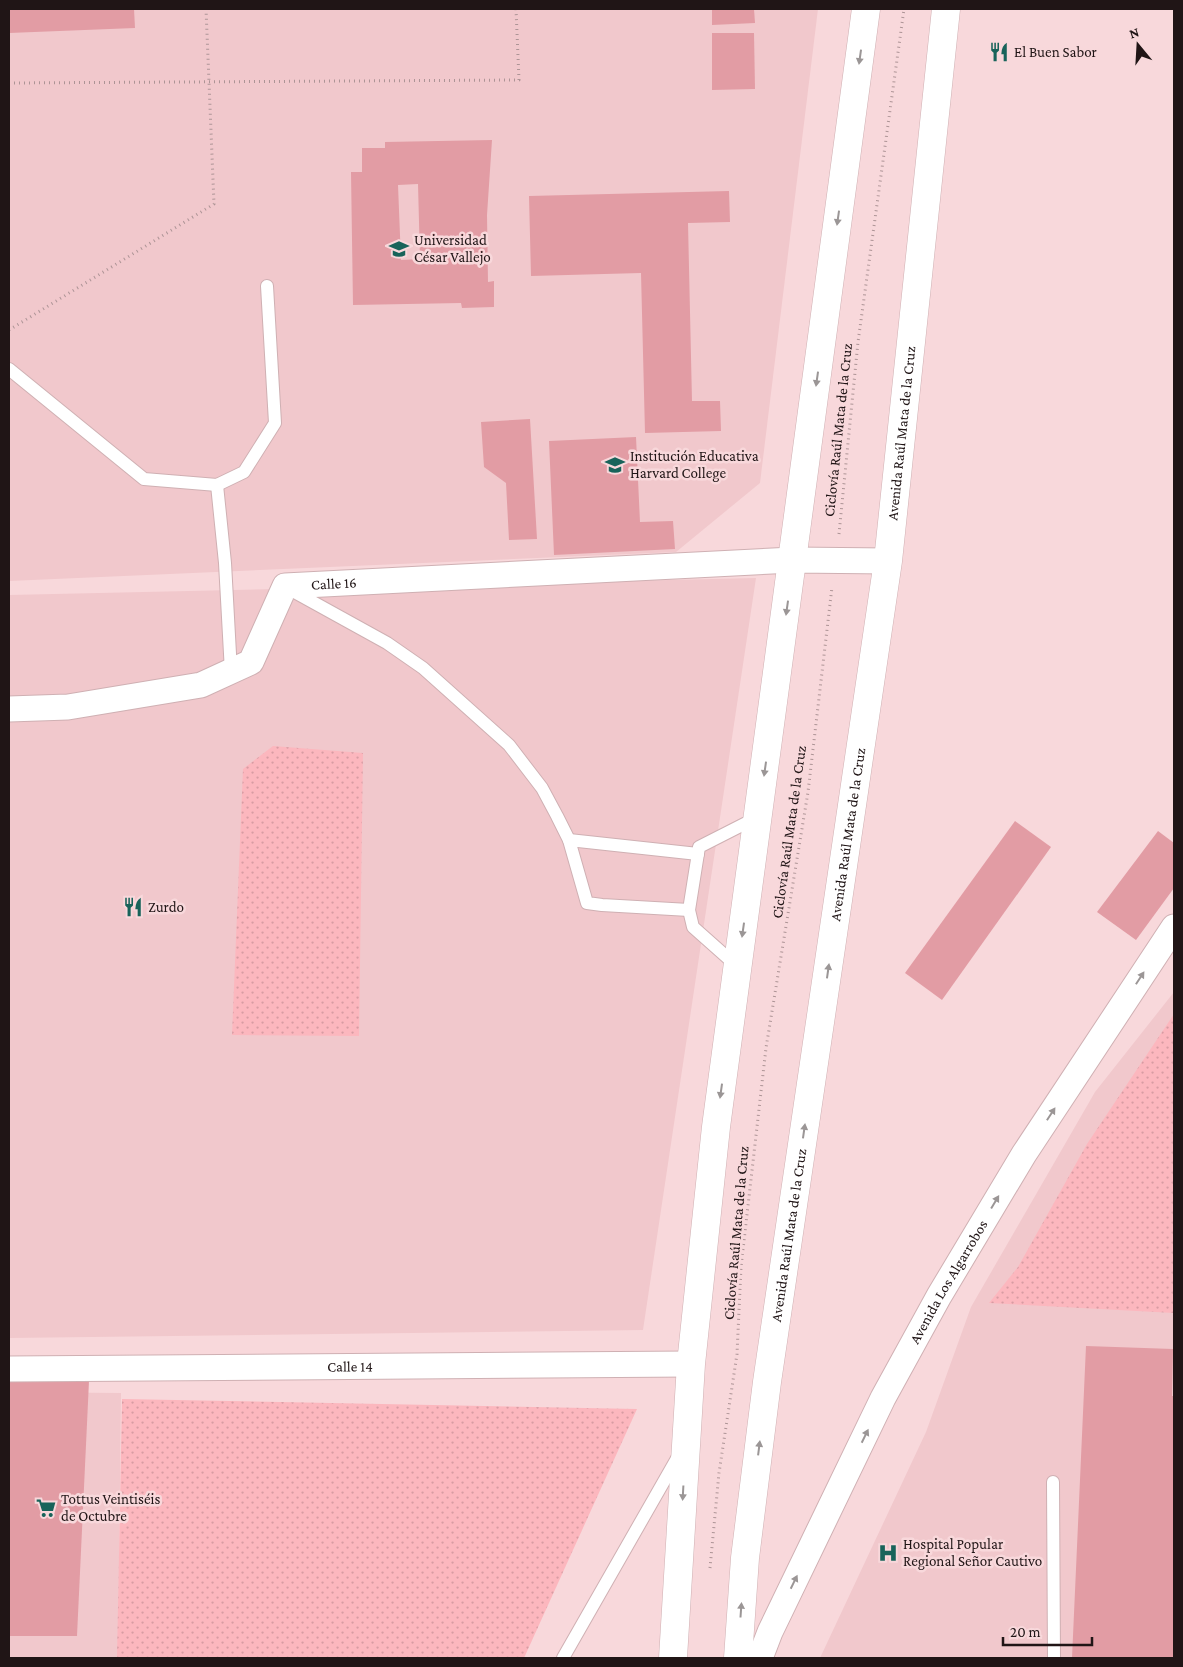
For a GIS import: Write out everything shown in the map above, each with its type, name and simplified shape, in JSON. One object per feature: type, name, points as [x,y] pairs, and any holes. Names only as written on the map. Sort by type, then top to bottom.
[{"type":"main road","points":[[673,1658],[691,1364],[716,1126],[866,9]]},
{"type":"main road","name":"Avenida Raúl Mata de la Cruz","points":[[738,1658],[745,1558],[767,1382],[888,560],[946,9]]},
{"type":"street","name":"Calle 16","points":[[285,586],[715,563],[793,560],[888,560]]},
{"type":"street","points":[[9,709],[68,707],[201,685],[231,672],[251,662],[285,586]]},
{"type":"street","name":"Avenida Los Algarrobos","points":[[760,1658],[774,1623],[883,1398],[940,1296],[1024,1154],[1174,927]]},
{"type":"street","name":"Calle 14","points":[[9,1368],[691,1364]]},
{"type":"lane","points":[[9,369],[144,479],[218,485],[244,472],[275,423],[267,286]]},
{"type":"lane","points":[[218,485],[225,563],[231,672]]},
{"type":"lane","points":[[285,586],[387,643],[423,668],[509,745],[542,788],[569,840],[588,902],[602,905],[688,910]]},
{"type":"lane","points":[[738,967],[694,927],[688,910],[699,846],[758,817]]},
{"type":"lane","points":[[569,840],[698,854]]},
{"type":"lane","points":[[564,1658],[686,1444]]},
{"type":"lane","points":[[1053,1482],[1054,1658]]},
{"type":"path","points":[[9,330],[214,204],[206,9]]},
{"type":"path","points":[[9,83],[519,80],[516,9]]},
{"type":"path","name":"Ciclovía Raúl Mata de la Cruz","points":[[710,1569],[719,1473],[737,1354],[741,1267],[766,1048],[808,792],[836,560],[858,342],[904,9]]},
{"type":"shaded area","name":"Universidad César Vallejo","points":[[9,9],[818,9],[760,483],[676,552],[9,581]]},
{"type":"shaded area","points":[[756,578],[643,1330],[9,1338],[9,595]]},
{"type":"shaded area","points":[[273,746],[363,753],[359,1036],[232,1035],[243,769]]},
{"type":"shaded area","points":[[1174,992],[1174,1658],[820,1658],[926,1432],[971,1307],[1095,1092]]},
{"type":"shaded area","points":[[1174,1014],[1174,1313],[989,1303],[1018,1267],[1087,1144]]},
{"type":"shaded area","name":"Tottus Veintiséis de Octubre","points":[[9,1392],[121,1393],[118,1658],[9,1658]]},
{"type":"shaded area","points":[[122,1399],[637,1409],[524,1658],[117,1658]]},
{"type":"building","points":[[9,9],[134,9],[135,28],[9,33]]},
{"type":"building","points":[[712,9],[754,9],[755,23],[712,25]]},
{"type":"building","points":[[712,33],[754,33],[755,89],[712,90]]},
{"type":"building","points":[[492,140],[487,215],[488,282],[494,281],[494,307],[462,308],[461,303],[353,305],[351,172],[362,172],[362,148],[385,148],[385,142]],"holes":[[[418,184],[420,259],[401,260],[398,185]]]},
{"type":"building","points":[[729,191],[730,222],[688,223],[692,401],[720,401],[721,431],[645,433],[641,273],[531,276],[529,196]]},
{"type":"building","points":[[530,419],[537,539],[509,540],[506,483],[484,467],[481,422]]},
{"type":"building","points":[[636,437],[640,522],[673,521],[675,549],[554,555],[549,441]]},
{"type":"building","points":[[1015,821],[1051,847],[942,1000],[905,973]]},
{"type":"building","points":[[1158,831],[1174,843],[1174,888],[1136,940],[1097,912]]},
{"type":"building","points":[[1086,1346],[1173,1349],[1174,1658],[1072,1658]]},
{"type":"building","name":"Tottus Veintiséis de Octubre","points":[[9,1381],[89,1381],[77,1636],[9,1636]]},
{"type":"place","name":"El Buen Sabor","points":[[999,52]]},
{"type":"place","name":"Universidad César Vallejo","points":[[399,249]]},
{"type":"place","name":"Institución Educativa Harvard College","points":[[615,465]]},
{"type":"place","name":"Zurdo","points":[[133,907]]},
{"type":"place","name":"Tottus Veintiséis de Octubre","points":[[46,1508]]},
{"type":"place","name":"Hospital Popular Regional Señor Cautivo","points":[[888,1553]]}]
